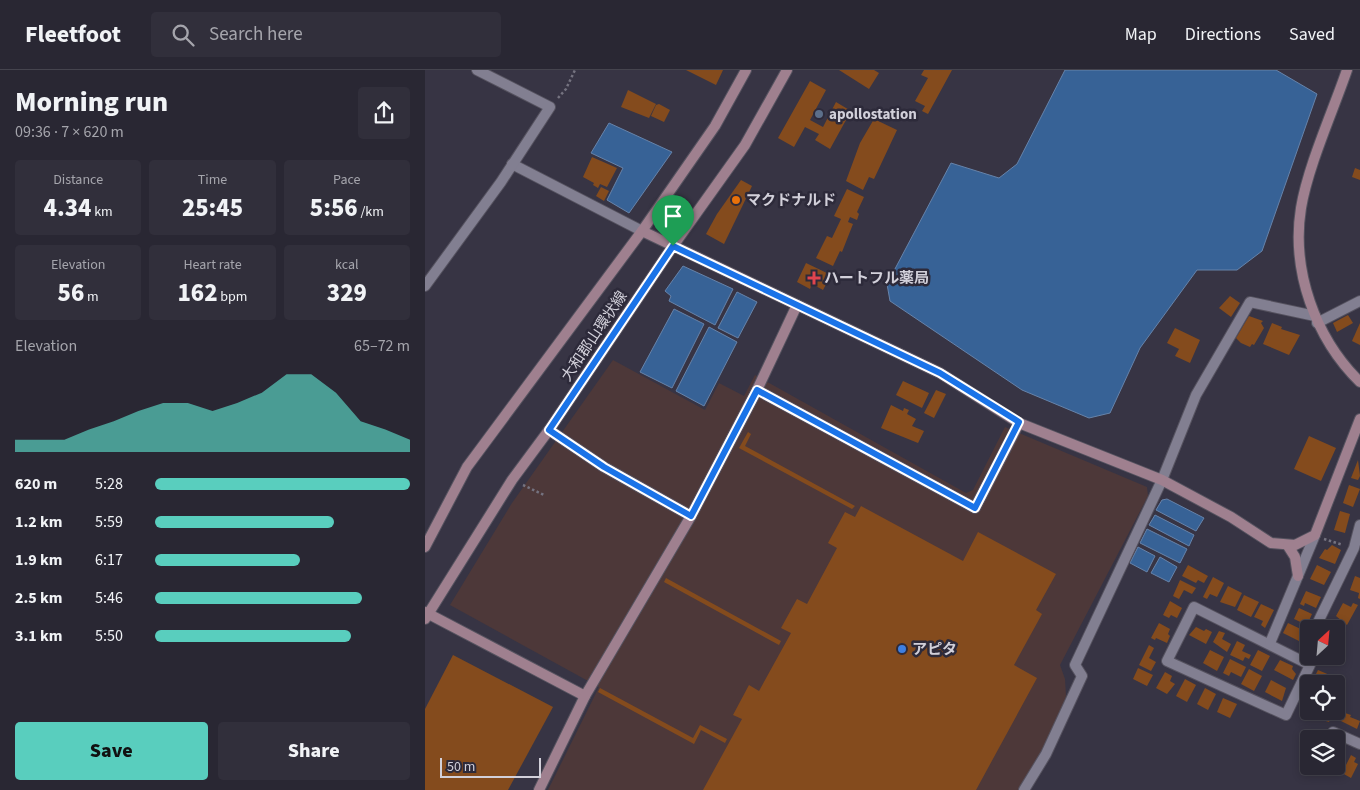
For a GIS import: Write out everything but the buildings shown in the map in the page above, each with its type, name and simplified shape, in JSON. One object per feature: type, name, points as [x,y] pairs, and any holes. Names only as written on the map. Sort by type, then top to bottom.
[{"type":"street","points":[[425,286],[550,107],[477,70]]},
{"type":"street","name":"大和郡山環状線","points":[[425,546],[467,467],[642,231],[715,126],[746,70]]},
{"type":"street","name":"大和郡山環状線","points":[[426,615],[512,480],[549,430],[673,246],[745,145],[787,70]]},
{"type":"street","points":[[1347,70],[1301,207],[1299,236],[1302,269],[1316,319],[1331,348],[1360,382]]},
{"type":"street","points":[[512,164],[642,231],[940,373],[1019,422],[1162,480],[1231,517],[1271,543],[1288,546],[1302,543],[1315,535]]},
{"type":"street","points":[[1024,790],[1047,754],[1082,676],[1075,665],[1162,480],[1195,395],[1250,302],[1316,319],[1360,301]]},
{"type":"street","points":[[539,790],[585,696],[691,516],[757,390],[797,306]]},
{"type":"street","points":[[757,390],[975,508],[1019,422]]},
{"type":"street","points":[[1270,643],[1360,419]]},
{"type":"street","points":[[549,430],[604,467],[691,516]]},
{"type":"street","points":[[1319,620],[1354,548],[1360,525]]},
{"type":"street","points":[[1288,546],[1295,557],[1298,576]]},
{"type":"street","points":[[1194,607],[1270,643],[1310,665],[1287,715],[1167,661],[1194,607]]},
{"type":"street","points":[[426,615],[585,696]]},
{"type":"street","points":[[1345,737],[1360,744]]},
{"type":"path","points":[[550,107],[566,89],[575,70]]},
{"type":"path","points":[[512,480],[544,495]]},
{"type":"path","points":[[1315,535],[1354,548]]},
{"type":"shaded area","points":[[613,360],[705,410],[719,383],[744,396],[755,375],[966,493],[973,490],[1005,427],[1147,487],[1148,496],[1060,665],[1065,679],[1066,696],[1057,725],[1020,790],[548,790],[599,687],[450,605],[512,503]]},
{"type":"water","points":[[1065,70],[1276,70],[1317,94],[1262,251],[1237,270],[1197,270],[1140,348],[1110,413],[1089,418],[1022,390],[890,301],[887,284],[951,163],[999,178],[1017,164]]},
{"type":"water","points":[[609,123],[672,152],[629,213],[607,200],[623,168],[591,153]]},
{"type":"water","points":[[683,266],[733,289],[715,325],[669,301],[671,296],[665,291]]},
{"type":"water","points":[[737,292],[757,302],[738,338],[718,328]]},
{"type":"water","points":[[674,309],[704,324],[672,388],[640,372]]},
{"type":"water","points":[[709,327],[737,342],[704,406],[676,391]]},
{"type":"water","points":[[1167,499],[1204,518],[1196,531],[1156,510],[1162,500]]},
{"type":"water","points":[[1155,515],[1194,535],[1189,546],[1149,525]]},
{"type":"water","points":[[1147,529],[1187,549],[1180,563],[1140,543]]},
{"type":"water","points":[[1138,547],[1155,556],[1147,572],[1130,563]]},
{"type":"water","points":[[1160,557],[1177,567],[1169,582],[1151,573]]},
{"type":"place","name":"apollostation","points":[[819,114]]},
{"type":"place","name":"マクドナルド","points":[[736,200]]},
{"type":"place","name":"ハートフル薬局","points":[[814,278]]},
{"type":"place","name":"アピタ","points":[[902,649]]},
{"type":"route","points":[[673,246],[940,373],[1019,422],[975,508],[757,390],[691,516],[604,467],[549,430],[673,246]]}]
